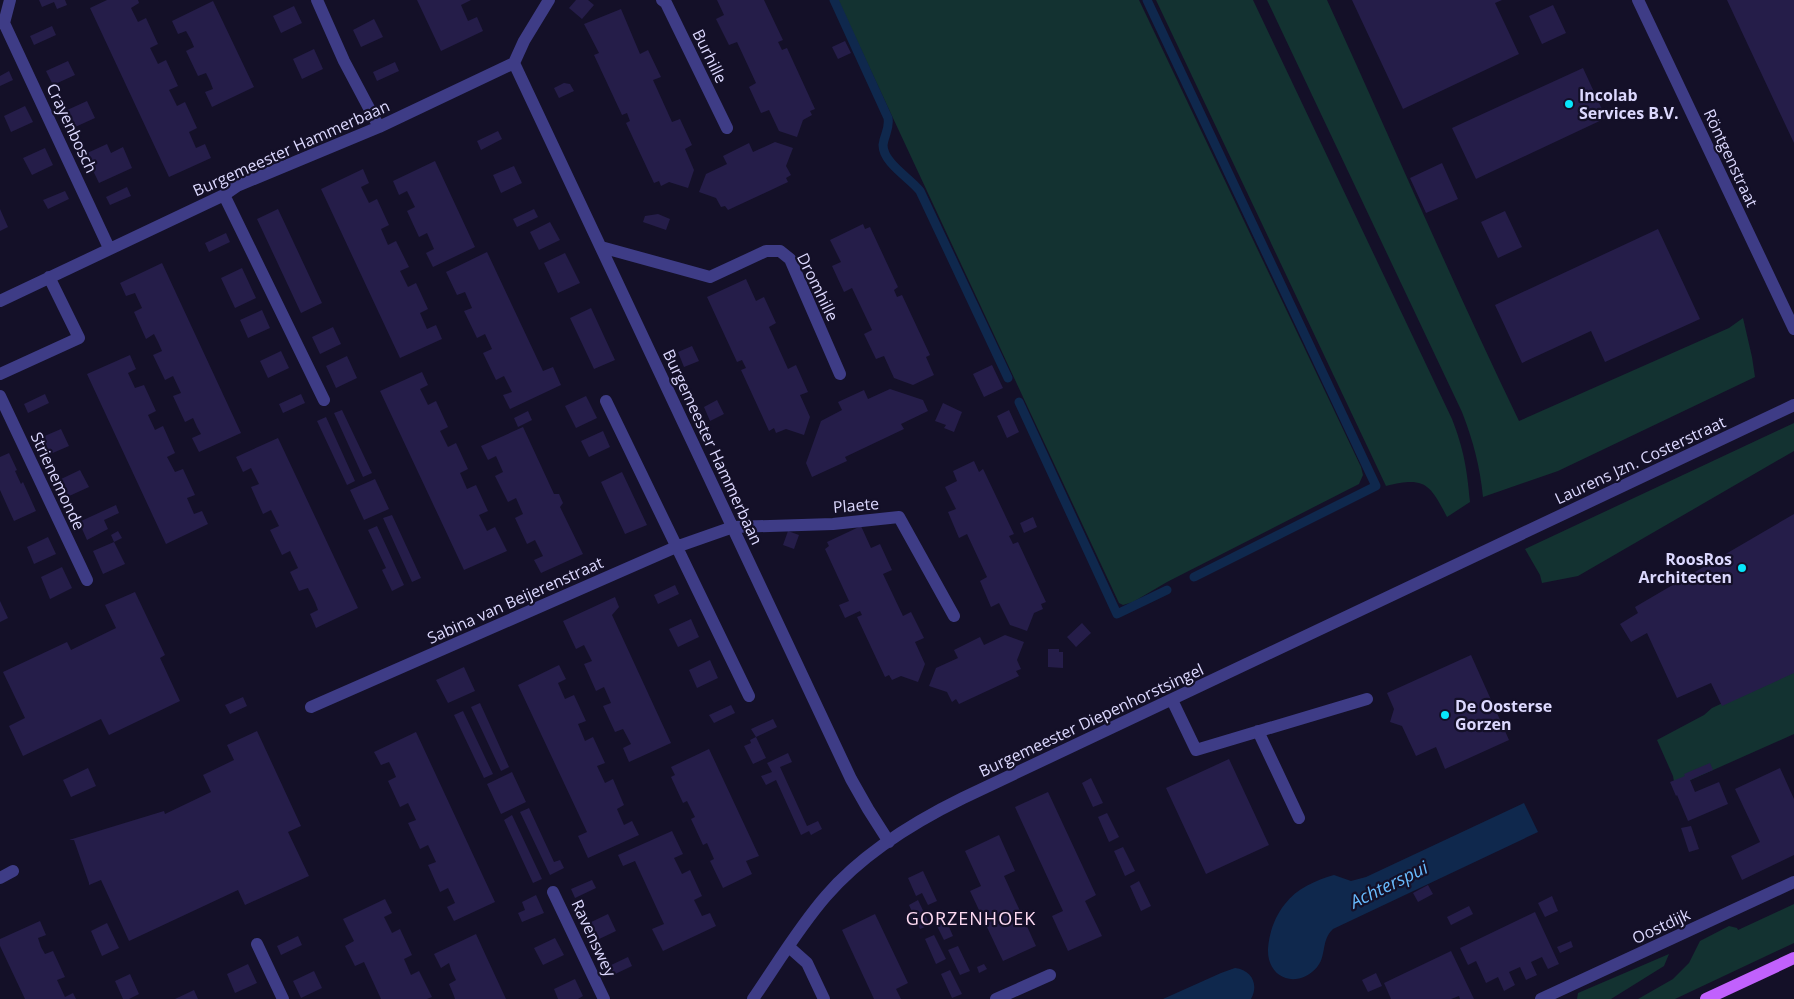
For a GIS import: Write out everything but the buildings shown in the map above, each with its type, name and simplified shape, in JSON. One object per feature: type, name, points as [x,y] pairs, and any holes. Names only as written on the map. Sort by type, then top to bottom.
[{"type":"main road","points":[[1706,999],[1794,958]]},
{"type":"street","name":"Crayenbosch","points":[[10,0],[2,23],[109,248]]},
{"type":"street","points":[[317,0],[344,61],[379,127]]},
{"type":"street","points":[[514,63],[549,0]]},
{"type":"street","name":"Burhille","points":[[662,0],[666,3],[727,128]]},
{"type":"street","name":"Röntgenstraat","points":[[1638,0],[1794,329]]},
{"type":"street","name":"Burgemeester Hammerbaan","points":[[0,301],[224,194],[237,186],[379,127],[514,63],[855,788],[889,842]]},
{"type":"street","points":[[224,194],[324,400]]},
{"type":"street","name":"Dromhille","points":[[601,248],[710,277],[766,251],[780,250],[790,258],[840,374]]},
{"type":"street","points":[[0,374],[79,338],[49,277]]},
{"type":"street","name":"Strienemonde","points":[[0,396],[87,580]]},
{"type":"street","points":[[606,401],[749,696]]},
{"type":"street","name":"Laurens Jzn. Costerstraat","points":[[1499,545],[1794,405]]},
{"type":"street","name":"Plaete","points":[[733,528],[833,524],[899,517],[954,616]]},
{"type":"street","name":"Sabina van Beijerenstraat","points":[[311,707],[676,547],[733,528]]},
{"type":"street","name":"Burgemeester Diepenhorstsingel","points":[[754,999],[806,922],[827,895],[856,867],[889,842],[939,810],[1499,545]]},
{"type":"street","points":[[1172,700],[1196,750],[1367,699]]},
{"type":"street","points":[[1258,731],[1299,818]]},
{"type":"street","points":[[0,878],[13,871]]},
{"type":"street","name":"Oostdijk","points":[[1541,999],[1794,882]]},
{"type":"street","name":"Ravenswey","points":[[553,892],[604,999]]},
{"type":"street","points":[[257,944],[283,999]]},
{"type":"street","points":[[789,948],[807,963],[824,999]]},
{"type":"street","points":[[996,999],[1050,975]]},
{"type":"green space","points":[[838,0],[1139,0],[1361,467],[1363,475],[1359,484],[1167,582],[1133,602],[1123,605],[1119,603]]},
{"type":"green space","points":[[1156,0],[1253,0],[1452,419],[1464,460],[1470,502],[1447,517],[1436,497],[1425,485],[1410,482],[1386,486]]},
{"type":"green space","points":[[1267,0],[1327,0],[1519,421],[1729,328],[1743,318],[1755,377],[1558,471],[1483,497],[1476,454],[1462,412]]},
{"type":"green space","points":[[1794,423],[1794,451],[1578,576],[1542,583],[1540,575],[1525,549]]},
{"type":"green space","points":[[1794,670],[1794,734],[1675,787],[1673,776],[1657,740],[1704,715],[1712,708]]},
{"type":"green space","points":[[1794,904],[1794,943],[1675,999],[1638,999],[1673,979],[1689,963],[1700,941],[1729,926],[1738,930]]},
{"type":"green space","points":[[1669,954],[1664,966],[1611,999],[1577,999],[1578,993]]},
{"type":"water","name":"Achterspui","points":[[1524,803],[1538,832],[1333,929],[1326,939],[1317,967],[1304,977],[1289,979],[1282,977],[1272,966],[1268,949],[1273,925],[1278,914],[1295,894],[1313,882],[1334,875],[1351,881],[1366,877]]},
{"type":"water","points":[[1235,968],[1241,969],[1250,975],[1254,984],[1251,999],[1163,999],[1221,973]]},
{"type":"waterway","points":[[834,0],[888,118],[883,145],[884,152],[892,164],[920,191],[1008,378]]},
{"type":"waterway","points":[[1147,0],[1376,486],[1194,577]]},
{"type":"waterway","points":[[1019,402],[1117,614],[1167,590]]},
{"type":"place","name":"Incolab Services B.V.","points":[[1569,104]]},
{"type":"place","name":"RoosRos Architecten","points":[[1742,568]]},
{"type":"place","name":"De Oosterse Gorzen","points":[[1445,715]]},
{"type":"district","name":"GORZENHOEK","points":[[971,919]]}]
